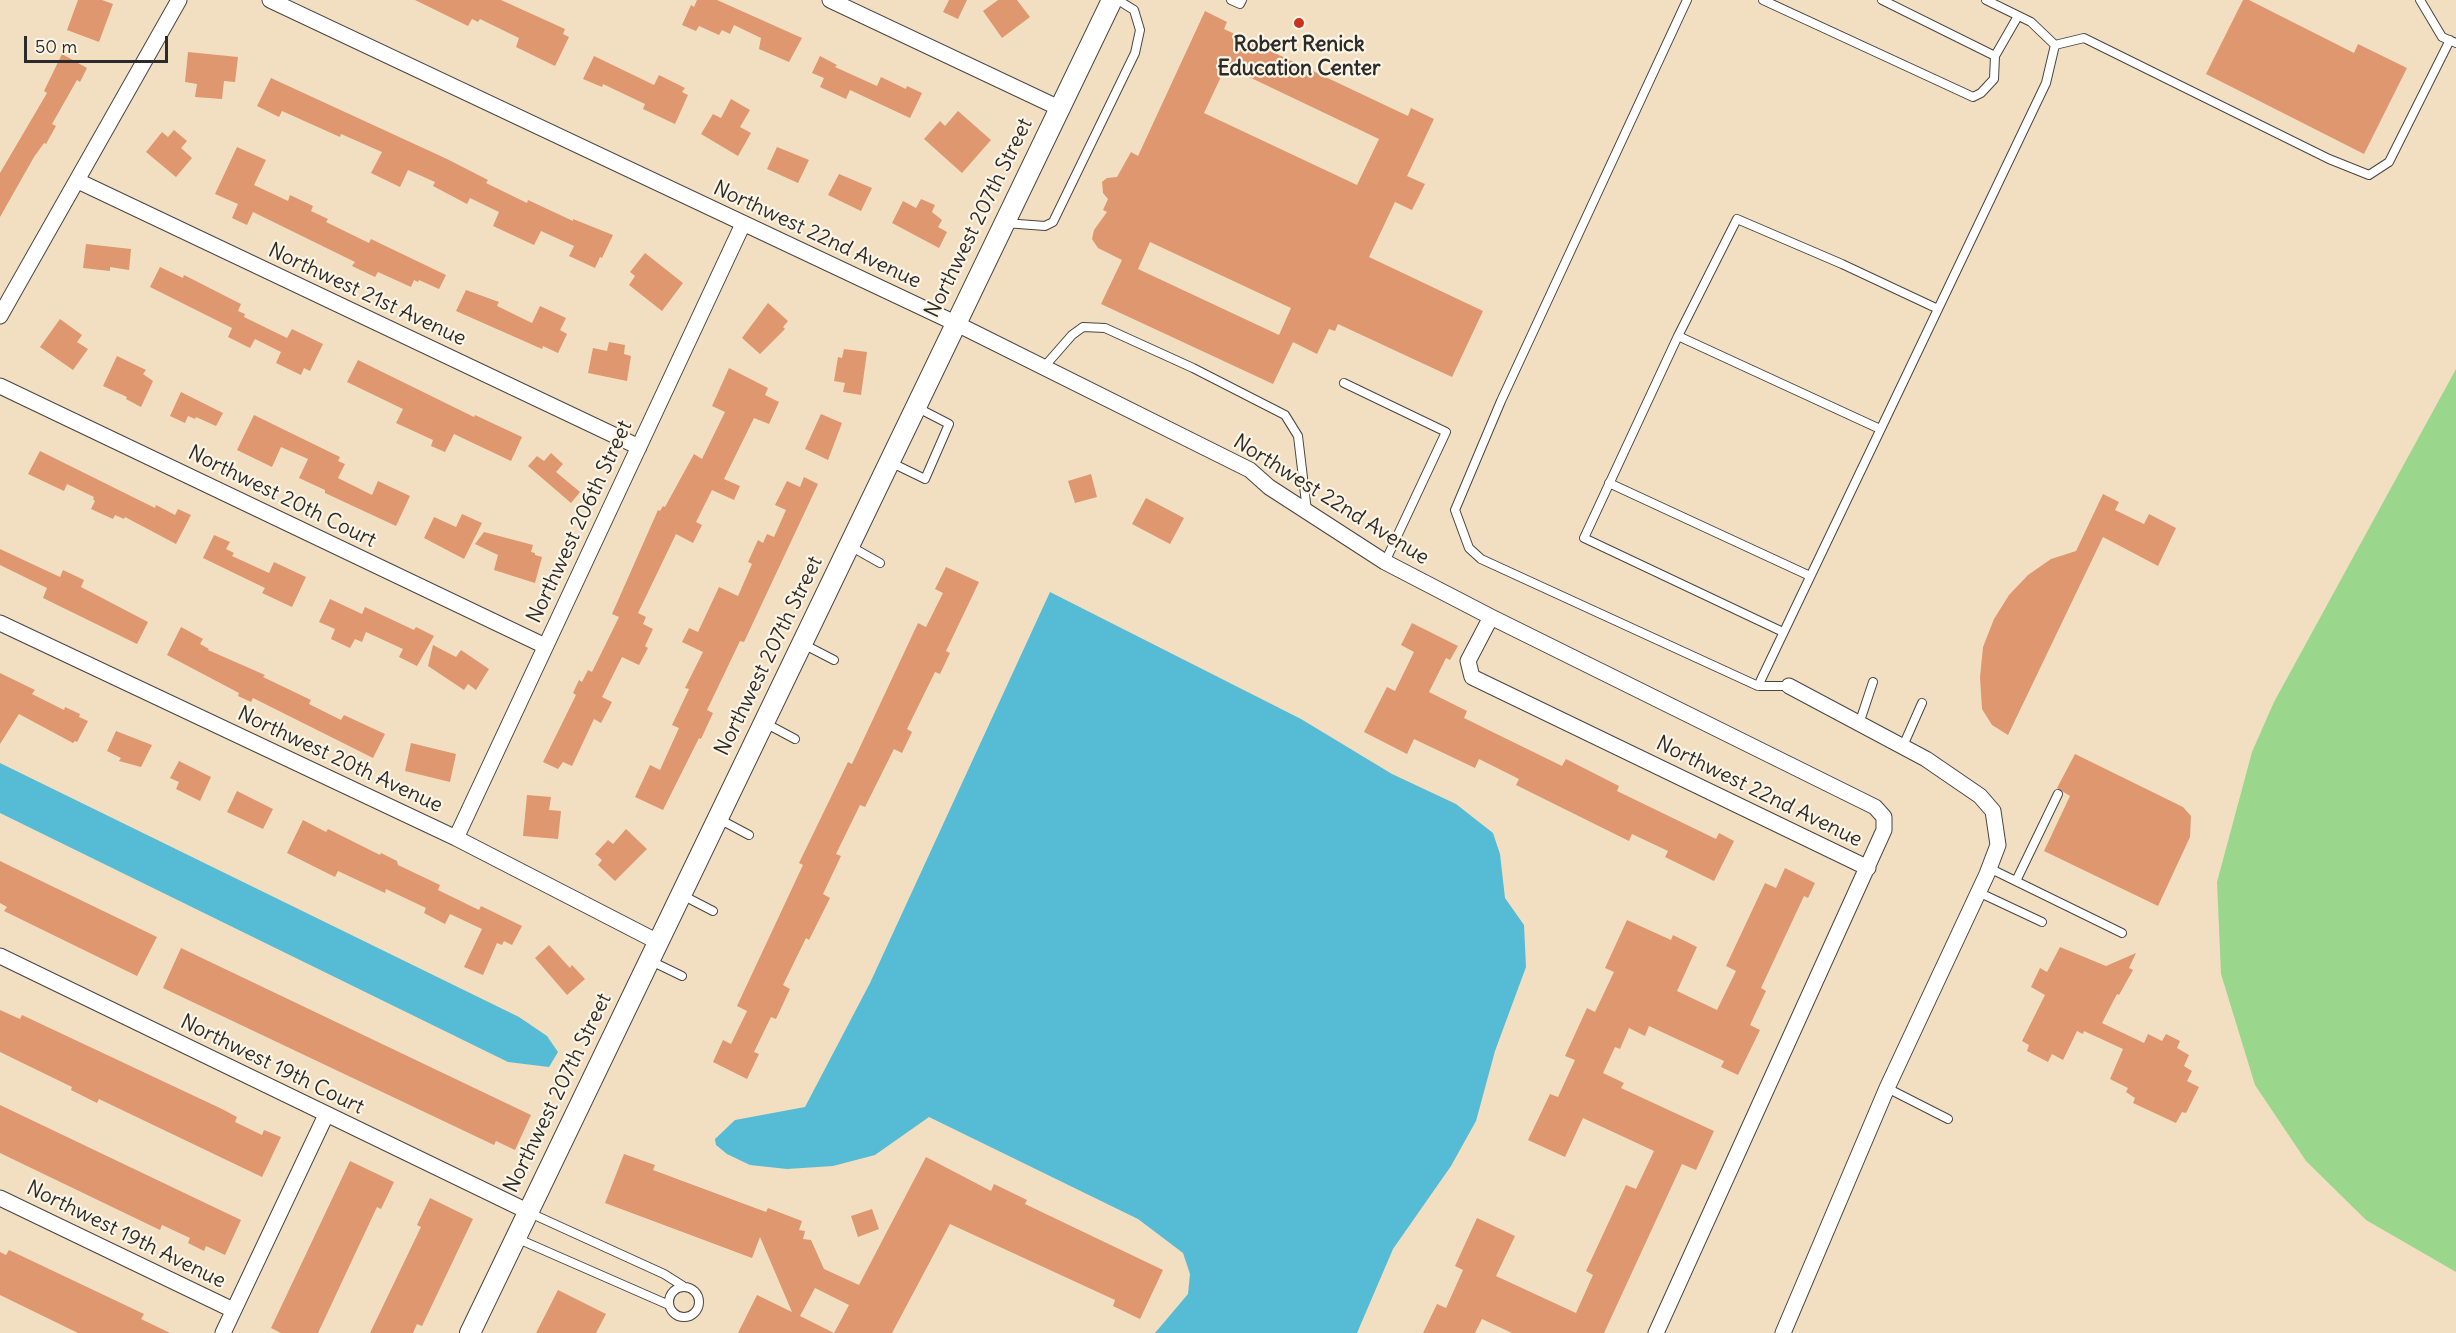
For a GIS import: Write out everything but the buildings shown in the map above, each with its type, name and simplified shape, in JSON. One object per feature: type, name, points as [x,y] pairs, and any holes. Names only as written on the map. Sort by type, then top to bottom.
[{"type":"street","points":[[0,316],[179,0]]},
{"type":"street","name":"Northwest 22nd Avenue","points":[[270,0],[955,323],[1250,470],[1269,487],[1384,562],[1875,807],[1884,817],[1884,830],[1868,868],[1472,677],[1468,661],[1491,617]]},
{"type":"street","points":[[830,0],[1059,108]]},
{"type":"street","name":"Northwest 207th Street","points":[[470,1333],[1112,0]]},
{"type":"street","name":"Northwest 21st Avenue","points":[[78,181],[639,447]]},
{"type":"street","name":"Northwest 206th Street","points":[[456,838],[743,224]]},
{"type":"street","name":"Northwest 20th Court","points":[[0,386],[545,646]]},
{"type":"street","name":"Northwest 20th Avenue","points":[[0,623],[456,838],[658,942]]},
{"type":"street","points":[[1783,1333],[1887,1088],[1998,845],[1993,811],[1980,796],[1926,759],[1789,686]]},
{"type":"street","points":[[1656,1333],[1868,868]]},
{"type":"street","name":"Northwest 19th Court","points":[[0,956],[527,1211]]},
{"type":"street","points":[[223,1333],[326,1115]]},
{"type":"street","name":"Northwest 19th Avenue","points":[[0,1198],[233,1310]]},
{"type":"lane","points":[[1004,223],[1045,226],[1053,222],[1135,53],[1140,30],[1134,10],[1118,0]]},
{"type":"lane","points":[[1231,0],[1240,4],[1242,0]]},
{"type":"lane","points":[[1687,0],[1501,401],[1455,510],[1468,548],[1481,559],[1758,686],[1789,686]]},
{"type":"lane","points":[[1763,0],[1973,97],[1981,93],[1994,79],[1995,56],[2018,15]]},
{"type":"lane","points":[[1882,0],[1995,56]]},
{"type":"lane","points":[[1986,0],[2031,22],[2055,45]]},
{"type":"lane","points":[[2055,45],[2084,38],[2329,159],[2369,175],[2389,162],[2453,42],[2442,37],[2420,0]]},
{"type":"lane","points":[[1758,686],[2046,83],[2055,45]]},
{"type":"lane","points":[[1783,632],[1584,538],[1678,336],[1737,219],[1842,264],[1938,309]]},
{"type":"lane","points":[[1044,367],[1072,335],[1083,327],[1104,328],[1193,368],[1286,415],[1298,436],[1308,512]]},
{"type":"lane","points":[[1678,336],[1880,429]]},
{"type":"lane","points":[[1344,383],[1446,432],[1384,562]]},
{"type":"lane","points":[[889,461],[925,479],[950,424],[915,407]]},
{"type":"lane","points":[[1609,483],[1810,576]]},
{"type":"lane","points":[[849,545],[880,563]]},
{"type":"lane","points":[[801,644],[834,660]]},
{"type":"lane","points":[[1859,724],[1873,682]]},
{"type":"lane","points":[[1903,746],[1922,703]]},
{"type":"lane","points":[[764,723],[795,739]]},
{"type":"lane","points":[[2016,881],[2058,794]]},
{"type":"lane","points":[[717,819],[749,835]]},
{"type":"lane","points":[[1989,868],[2122,933]]},
{"type":"lane","points":[[1978,892],[2042,922]]},
{"type":"lane","points":[[681,894],[713,911]]},
{"type":"lane","points":[[649,960],[682,976]]},
{"type":"lane","points":[[1887,1088],[1948,1119]]},
{"type":"lane","points":[[527,1211],[664,1274],[683,1286],[693,1288],[700,1302],[697,1311],[688,1317],[678,1317],[669,1305],[670,1295],[683,1286]]},
{"type":"lane","points":[[515,1237],[669,1305]]},
{"type":"green space","points":[[2456,369],[2456,1272],[2366,1220],[2306,1161],[2255,1085],[2221,974],[2217,882],[2252,752],[2274,702]]},
{"type":"water","points":[[1050,592],[1301,719],[1392,774],[1456,804],[1493,833],[1500,854],[1505,898],[1524,925],[1526,967],[1495,1051],[1476,1121],[1451,1166],[1393,1249],[1357,1333],[1155,1333],[1188,1294],[1190,1274],[1183,1253],[1138,1219],[929,1117],[875,1155],[833,1166],[787,1169],[750,1165],[727,1154],[716,1145],[715,1139],[735,1120],[805,1107],[870,983]]},
{"type":"water","points":[[0,763],[519,1017],[547,1036],[558,1052],[549,1067],[508,1062],[0,813]]},
{"type":"place","name":"Robert Renick Education Center","points":[[1299,23]]}]
